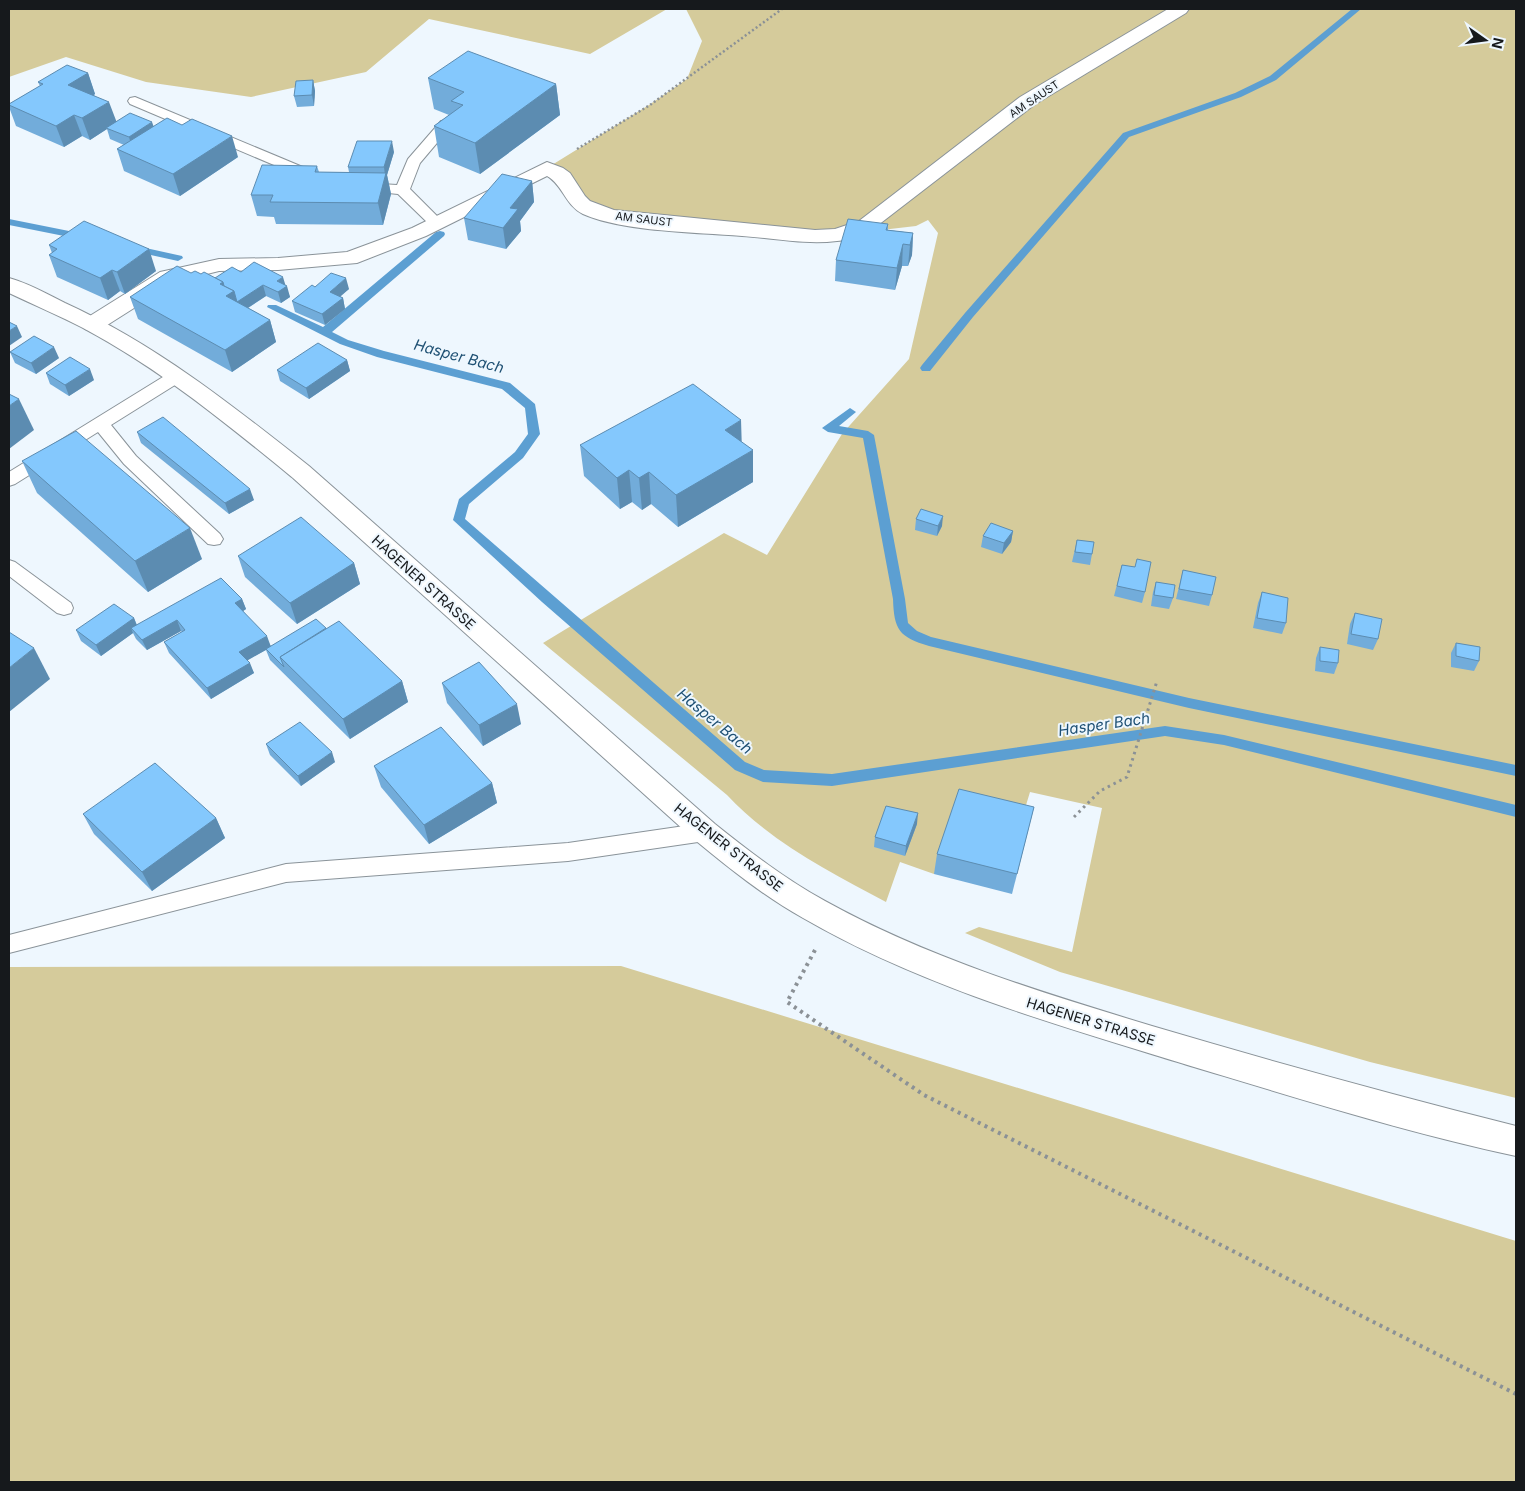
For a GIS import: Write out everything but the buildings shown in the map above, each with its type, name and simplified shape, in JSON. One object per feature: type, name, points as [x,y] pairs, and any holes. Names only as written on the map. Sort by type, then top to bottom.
[{"type":"main road","name":"AM SAUST","points":[[547,168],[560,172],[568,183],[575,200],[582,205],[590,210],[623,218],[815,236],[838,235],[866,225],[1027,102],[1180,9]]},
{"type":"main road","points":[[94,324],[168,277],[218,265],[278,264],[350,258],[420,232],[547,168]]},
{"type":"main road","name":"HAGENER STRASSE","points":[[9,285],[94,324],[177,376],[246,428],[302,472],[704,832],[767,881],[832,918],[892,949],[959,977],[1030,1003],[1267,1075],[1516,1142]]},
{"type":"lane","points":[[135,101],[329,183]]},
{"type":"lane","points":[[402,190],[413,162],[446,124]]},
{"type":"lane","points":[[354,186],[402,190],[436,223]]},
{"type":"lane","points":[[9,480],[177,376]]},
{"type":"lane","points":[[100,423],[130,460],[214,540]]},
{"type":"lane","points":[[9,567],[64,608]]},
{"type":"lane","points":[[9,944],[286,873],[568,852],[704,832]]},
{"type":"path","points":[[547,168],[650,104],[782,9]]},
{"type":"path","points":[[1074,817],[1100,791],[1127,777],[1157,681]]},
{"type":"path","points":[[832,918],[787,1002],[924,1095],[1516,1394]]},
{"type":"shaded area","points":[[9,9],[667,9],[590,54],[429,19],[366,72],[251,97],[146,82],[66,57],[9,77]]},
{"type":"shaded area","points":[[686,9],[1176,9],[1095,61],[1099,63],[1186,9],[1516,9],[1516,1098],[1370,1062],[1060,972],[965,933],[979,927],[1072,952],[1102,808],[1030,792],[1020,825],[934,874],[900,862],[886,902],[782,842],[543,643],[724,533],[767,555],[842,434],[909,359],[938,233],[928,220],[916,226],[838,235],[590,210],[547,168],[649,105],[687,79],[702,41]]},
{"type":"shaded area","points":[[621,966],[1516,1241],[1516,1482],[9,1482],[9,967]]},
{"type":"waterway","points":[[926,368],[969,315],[1126,135],[1238,95],[1273,78],[1357,9]]},
{"type":"waterway","name":"Hasper Bach","points":[[9,222],[84,237]]},
{"type":"waterway","points":[[326,333],[327,329],[440,234]]},
{"type":"waterway","name":"Hasper Bach","points":[[132,248],[178,258]]},
{"type":"waterway","name":"Hasper Bach","points":[[272,307],[326,333]]},
{"type":"waterway","name":"Hasper Bach","points":[[326,333],[344,342],[381,354],[506,386],[531,407],[534,434],[519,455],[463,502],[459,520],[740,766],[763,776],[832,780],[1165,731],[1224,740],[1516,811]]},
{"type":"waterway","points":[[850,412],[828,428],[868,435],[899,599],[901,623],[912,635],[929,641],[1189,703],[1516,771]]}]
